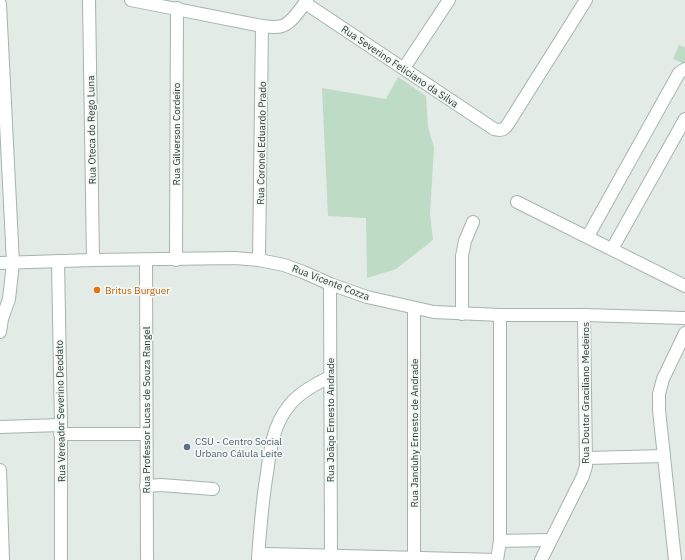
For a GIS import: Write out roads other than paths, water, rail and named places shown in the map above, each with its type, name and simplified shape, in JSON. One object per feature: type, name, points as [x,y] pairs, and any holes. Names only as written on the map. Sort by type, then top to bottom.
[{"type":"street","name":"Rua Oteca do Rego Luna","points":[[89,0],[93,260]]},
{"type":"street","points":[[131,0],[159,3],[262,26],[275,27],[283,26],[291,20],[306,1]]},
{"type":"street","points":[[404,68],[449,0]]},
{"type":"street","name":"Rua Severino Feliciano da Silva","points":[[306,1],[494,129],[501,131],[508,124],[586,0]]},
{"type":"street","points":[[0,4],[13,263],[8,299],[0,332]]},
{"type":"street","name":"Rua Gilverson Cordeiro","points":[[176,260],[177,8]]},
{"type":"street","name":"Rua Coronel Eduardo Prado","points":[[259,260],[262,26]]},
{"type":"street","points":[[588,236],[678,73],[685,69]]},
{"type":"street","points":[[612,249],[685,119]]},
{"type":"street","points":[[517,202],[588,236],[685,286]]},
{"type":"street","points":[[462,314],[462,256],[465,241],[473,222]]},
{"type":"street","name":"Rua Vicente Cozza","points":[[0,263],[236,258],[259,260],[284,265],[367,297],[434,312],[500,315],[584,315],[685,318]]},
{"type":"street","name":"Rua Professor Lucas de Souza Rangel","points":[[146,260],[147,560]]},
{"type":"street","name":"Rua Vereador Severino Deodato","points":[[58,261],[61,560]]},
{"type":"street","name":"Rua Joãqo Ernesto Andrade","points":[[330,284],[331,556]]},
{"type":"street","name":"Rua Janduhy Ernesto de Andrade","points":[[414,308],[414,558]]},
{"type":"street","points":[[258,560],[266,554],[497,560],[500,541],[500,315]]},
{"type":"street","name":"Rua Doutor Graciliano Medeiros","points":[[541,559],[583,476],[587,458],[584,315]]},
{"type":"street","points":[[676,559],[659,410],[659,394],[663,379],[685,333]]},
{"type":"street","points":[[258,560],[261,510],[271,448],[278,422],[288,406],[300,394],[330,377]]},
{"type":"street","points":[[0,427],[146,434]]},
{"type":"street","points":[[587,458],[664,456]]},
{"type":"street","points":[[0,470],[1,538],[3,560]]},
{"type":"street","points":[[146,486],[161,485],[213,489]]},
{"type":"street","points":[[500,541],[550,540]]},
{"type":"place","name":"Britus Burguer","points":[[97,290]]},
{"type":"place","name":"CSU - Centro Social Urbano Cálula Leite","points":[[187,447]]}]
